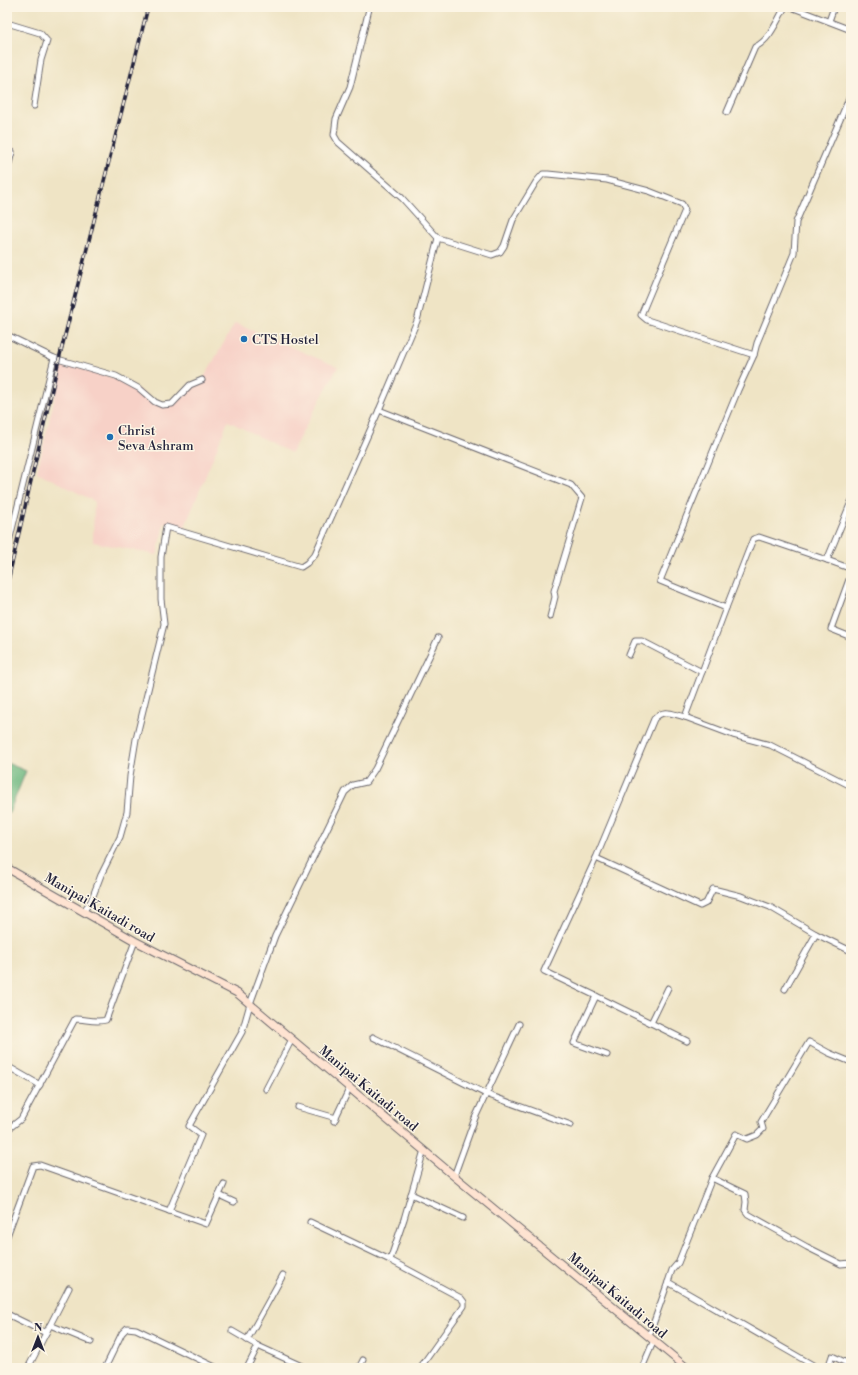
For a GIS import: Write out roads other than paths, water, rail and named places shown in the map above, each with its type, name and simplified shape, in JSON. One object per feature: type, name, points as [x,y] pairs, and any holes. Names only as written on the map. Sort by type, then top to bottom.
[{"type":"main road","name":"Manipai Kaitadi road","points":[[7,868],[135,941],[237,993],[454,1176],[688,1368]]},
{"type":"street","points":[[727,112],[755,47],[762,44],[771,32],[785,7]]},
{"type":"street","points":[[791,7],[851,30]]},
{"type":"street","points":[[829,21],[834,7]]},
{"type":"street","points":[[367,8],[350,87],[336,119],[334,135],[338,142],[402,198],[438,238],[492,255],[500,252],[504,246],[513,220],[536,182],[543,174],[607,180],[649,192],[682,204],[685,210],[641,316],[647,320],[754,355]]},
{"type":"street","points":[[7,22],[40,33],[47,41],[41,60],[34,106]]},
{"type":"street","points":[[726,608],[660,581],[738,390],[754,355],[757,343],[794,253],[796,222],[851,94]]},
{"type":"street","points":[[7,171],[12,152]]},
{"type":"street","points":[[84,912],[91,901],[101,875],[120,837],[127,812],[130,776],[136,739],[164,624],[161,599],[161,557],[166,527],[301,567],[307,563],[315,554],[417,321],[438,238]]},
{"type":"street","points":[[7,335],[54,358],[116,376],[140,389],[154,402],[162,405],[172,404],[190,385],[202,380]]},
{"type":"street","points":[[7,550],[54,358]]},
{"type":"street","points":[[379,410],[571,485],[582,498],[554,591],[555,597],[550,617]]},
{"type":"street","points":[[827,560],[851,502]]},
{"type":"street","points":[[685,717],[753,539],[759,537],[849,568],[851,573],[831,629],[851,637]]},
{"type":"street","points":[[169,1211],[201,1135],[189,1126],[242,1032],[250,1004],[275,936],[345,792],[353,785],[366,782],[375,769],[438,638]]},
{"type":"street","points":[[629,656],[635,641],[642,641],[702,672]]},
{"type":"street","points":[[687,1041],[544,971],[596,858],[654,719],[659,714],[665,712],[685,717],[733,735],[770,745],[851,786]]},
{"type":"street","points":[[596,858],[700,906],[706,903],[713,889],[741,896],[770,907],[816,934],[851,951]]},
{"type":"street","points":[[785,989],[816,934]]},
{"type":"street","points":[[7,1130],[21,1119],[75,1019],[100,1022],[106,1020],[135,941]]},
{"type":"street","points":[[651,1023],[668,988]]},
{"type":"street","points":[[596,996],[574,1043],[607,1055]]},
{"type":"street","points":[[454,1176],[475,1118],[519,1024]]},
{"type":"street","points":[[373,1037],[486,1094],[571,1125]]},
{"type":"street","points":[[266,1089],[292,1039]]},
{"type":"street","points":[[642,1368],[672,1270],[678,1263],[712,1178],[736,1134],[747,1139],[757,1135],[763,1129],[761,1122],[809,1042],[851,1062]]},
{"type":"street","points":[[7,1066],[40,1086]]},
{"type":"street","points":[[298,1107],[335,1119],[350,1087]]},
{"type":"street","points":[[390,1260],[424,1150]]},
{"type":"street","points":[[7,1236],[33,1166],[40,1165],[206,1224],[224,1184]]},
{"type":"street","points":[[712,1178],[745,1194],[745,1210],[748,1214],[841,1264],[851,1263]]},
{"type":"street","points":[[411,1194],[463,1218]]},
{"type":"street","points":[[219,1195],[234,1202]]},
{"type":"street","points":[[310,1222],[390,1260],[461,1298],[464,1302],[464,1306],[420,1368]]},
{"type":"street","points":[[247,1340],[283,1275]]},
{"type":"street","points":[[668,1282],[818,1368]]},
{"type":"street","points":[[28,1368],[69,1288]]},
{"type":"street","points":[[7,1314],[46,1333]]},
{"type":"street","points":[[50,1325],[91,1342]]},
{"type":"street","points":[[105,1368],[122,1333],[127,1328],[136,1329],[217,1368]]},
{"type":"street","points":[[232,1331],[258,1346],[306,1368]]},
{"type":"street","points":[[247,1368],[258,1346]]},
{"type":"street","points":[[828,1368],[832,1356],[851,1365]]},
{"type":"street","points":[[359,1368],[363,1360]]},
{"type":"railway","points":[[7,585],[59,359],[148,7]]},
{"type":"place","name":"CTS Hostel","points":[[244,339]]},
{"type":"place","name":"Christ Seva Ashram","points":[[110,437]]}]
